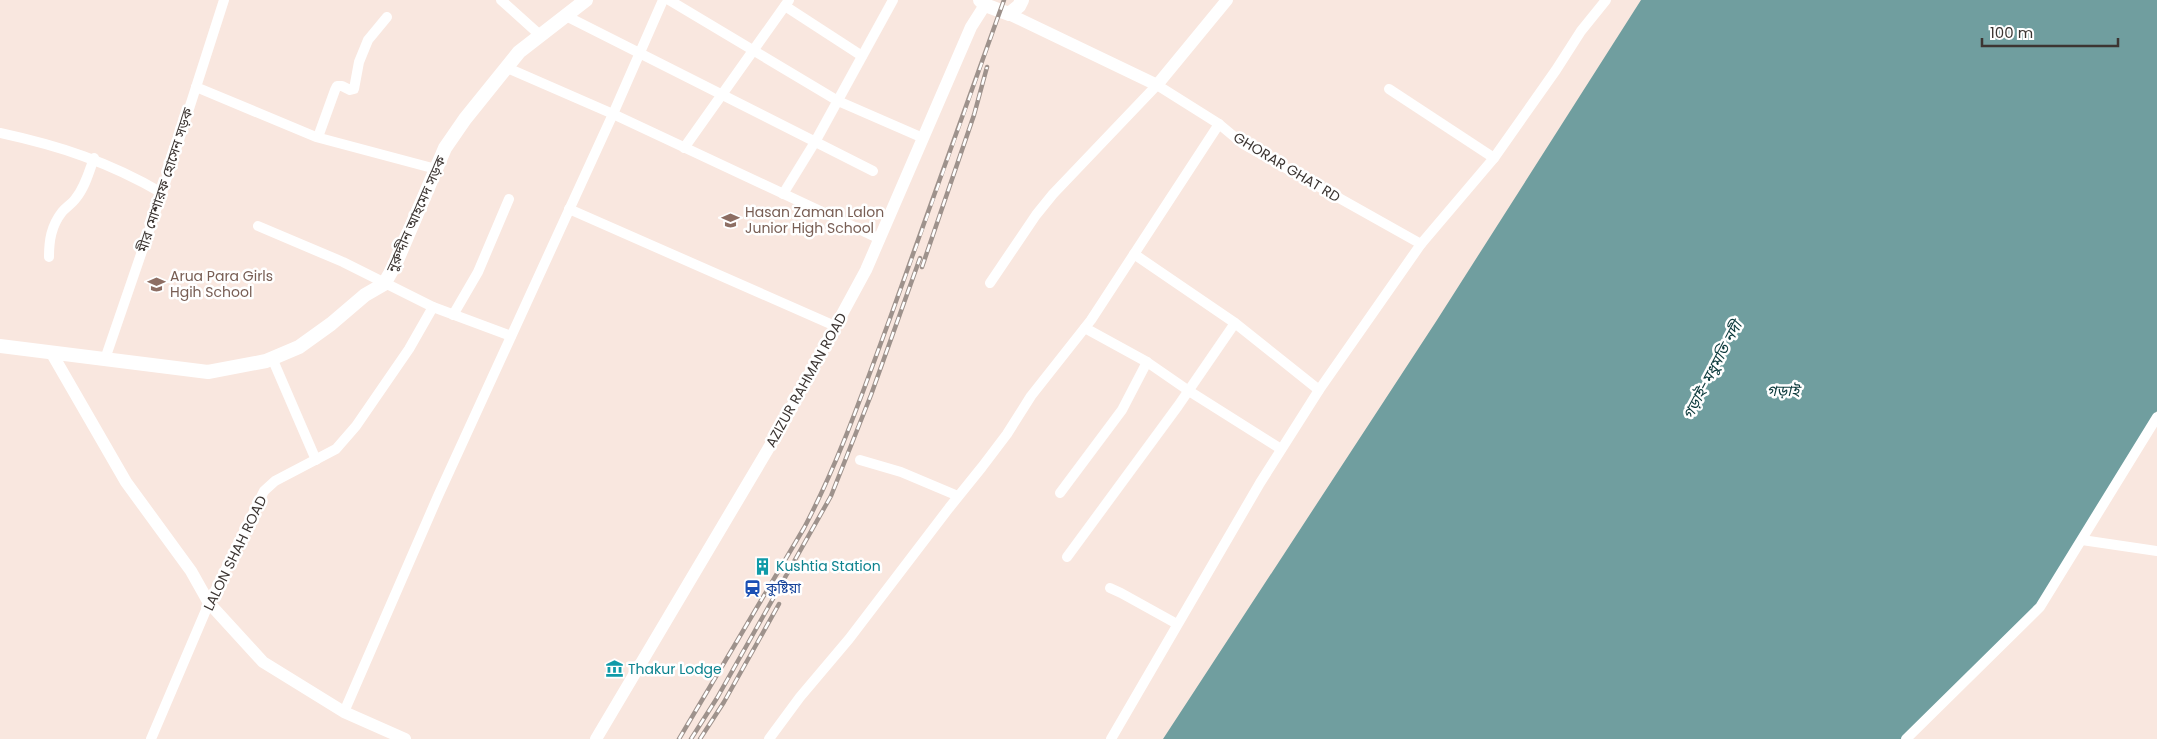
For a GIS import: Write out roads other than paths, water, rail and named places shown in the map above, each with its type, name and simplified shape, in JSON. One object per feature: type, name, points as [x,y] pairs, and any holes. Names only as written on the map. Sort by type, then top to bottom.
[{"type":"main road","name":"নুরুদ্দীন আহমেদ সড়ক","points":[[0,346],[208,372],[272,358],[299,347],[331,324],[365,295],[384,284],[395,265],[445,148],[505,67],[519,52],[586,0]]},
{"type":"main road","points":[[983,2],[1009,14],[1019,6],[1022,0]]},
{"type":"street","name":"মীর মোশারফ হোসেন সড়ক","points":[[104,359],[162,193],[224,0]]},
{"type":"street","points":[[501,0],[541,36]]},
{"type":"street","points":[[344,712],[438,496],[613,114],[663,0]]},
{"type":"street","points":[[669,0],[838,101],[923,138]]},
{"type":"street","points":[[783,194],[815,142],[893,0]]},
{"type":"street","points":[[990,283],[1036,215],[1053,194],[1157,85],[1228,0]]},
{"type":"street","points":[[1112,739],[1177,624],[1319,390],[1421,244],[1494,158],[1581,31],[1606,0]]},
{"type":"street","name":"AZIZUR RAHMAN ROAD","points":[[596,739],[777,434],[866,270],[983,2]]},
{"type":"street","points":[[684,148],[787,3],[862,56]]},
{"type":"street","points":[[1009,14],[1157,85]]},
{"type":"street","points":[[566,16],[873,171]]},
{"type":"street","points":[[318,137],[337,86],[350,90],[354,88],[359,62],[368,40],[387,17]]},
{"type":"street","points":[[505,67],[613,114],[880,239]]},
{"type":"street","name":"GHORAR GHAT RD","points":[[1157,85],[1219,124],[1243,144],[1421,244]]},
{"type":"street","points":[[196,87],[318,137],[436,169]]},
{"type":"street","points":[[1389,89],[1494,158]]},
{"type":"street","points":[[769,739],[800,697],[849,639],[1007,434],[1031,396],[1085,328],[1219,124]]},
{"type":"street","points":[[0,133],[94,158],[136,177],[162,193]]},
{"type":"street","points":[[49,257],[49,241],[54,226],[62,213],[76,199],[94,158]]},
{"type":"street","points":[[453,315],[478,272],[509,200]]},
{"type":"street","points":[[569,209],[836,326]]},
{"type":"street","points":[[258,226],[343,262],[433,307],[511,336]]},
{"type":"street","points":[[1134,254],[1234,323],[1319,390]]},
{"type":"street","name":"LALON SHAH ROAD","points":[[150,739],[210,603],[264,491],[275,481],[336,449],[356,426],[409,349],[433,307]]},
{"type":"street","points":[[1067,557],[1189,391],[1234,323]]},
{"type":"street","points":[[1085,328],[1148,362],[1189,391],[1282,449]]},
{"type":"street","points":[[51,352],[126,482],[191,571],[210,603],[263,662],[344,712],[403,739]]},
{"type":"street","points":[[272,358],[316,460]]},
{"type":"street","points":[[1060,493],[1122,410],[1148,362]]},
{"type":"street","points":[[1906,739],[2040,607],[2157,417]]},
{"type":"street","points":[[860,460],[901,472],[958,496]]},
{"type":"street","points":[[2082,540],[2157,551]]},
{"type":"street","points":[[1110,588],[1177,624]]},
{"type":"water","name":"গড়াই","points":[[1641,0],[2157,0],[2157,411],[2038,606],[1902,739],[1163,739],[1437,320]]},
{"type":"railway","points":[[679,739],[804,528],[828,478],[870,374],[1004,0]]},
{"type":"railway","points":[[922,267],[974,115],[987,67]]},
{"type":"railway","points":[[691,739],[717,698],[831,496],[871,395],[920,258]]},
{"type":"railway","points":[[700,739],[724,702],[779,604]]},
{"type":"place","name":"Hasan Zaman Lalon Junior High School","points":[[731,220]]},
{"type":"place","name":"Arua Para Girls Hgih School","points":[[156,284]]},
{"type":"place","name":"Kushtia Station","points":[[762,566]]},
{"type":"place","name":"কুষ্টিয়া","points":[[752,588]]},
{"type":"place","name":"Thakur Lodge","points":[[614,669]]},
{"type":"water label","name":"গড়াই-মধুমতি নদী","points":[[1712,370]]}]
